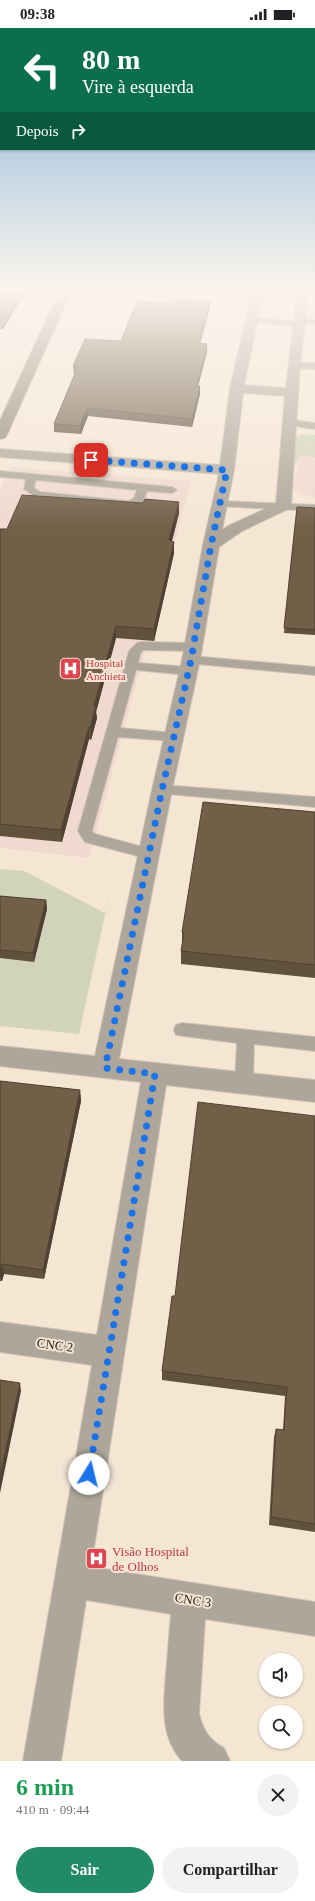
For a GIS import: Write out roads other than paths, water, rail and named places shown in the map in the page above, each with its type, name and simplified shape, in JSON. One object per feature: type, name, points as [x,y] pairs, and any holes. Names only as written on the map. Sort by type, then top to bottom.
[{"type":"street","points":[[0,435],[29,371]]},
{"type":"street","points":[[105,1068],[162,790],[191,660],[211,545],[227,470],[237,389],[241,371]]},
{"type":"street","points":[[211,545],[236,528],[283,506],[294,371]]},
{"type":"street","points":[[237,389],[292,392]]},
{"type":"street","points":[[0,453],[227,470]]},
{"type":"street","points":[[0,1056],[315,1091]]},
{"type":"street","points":[[42,1761],[155,1074]]},
{"type":"street","name":"CNC 2","points":[[0,1337],[109,1352]]},
{"type":"street","name":"CNC 3","points":[[72,1581],[315,1619]]},
{"type":"street","points":[[189,1599],[181,1714],[186,1738],[203,1757],[211,1761]]},
{"type":"lane","points":[[289,426],[297,424],[315,426]]},
{"type":"lane","points":[[289,426],[297,429],[315,430]]},
{"type":"lane","points":[[0,474],[172,490]]},
{"type":"lane","points":[[32,477],[29,489],[37,495],[130,504],[139,500],[143,487]]},
{"type":"lane","points":[[220,504],[315,508]]},
{"type":"lane","points":[[149,854],[90,838],[85,831],[136,650],[141,646],[191,660],[315,671]]},
{"type":"lane","points":[[131,666],[191,660]]},
{"type":"lane","points":[[112,732],[174,736]]},
{"type":"lane","points":[[162,790],[315,802]]},
{"type":"lane","points":[[182,1030],[315,1044]]},
{"type":"lane","points":[[244,1083],[246,1036]]},
{"type":"place","name":"Hospital Anchieta","points":[[70,669]]},
{"type":"place","name":"Visão Hospital de Olhos","points":[[96,1558]]}]
